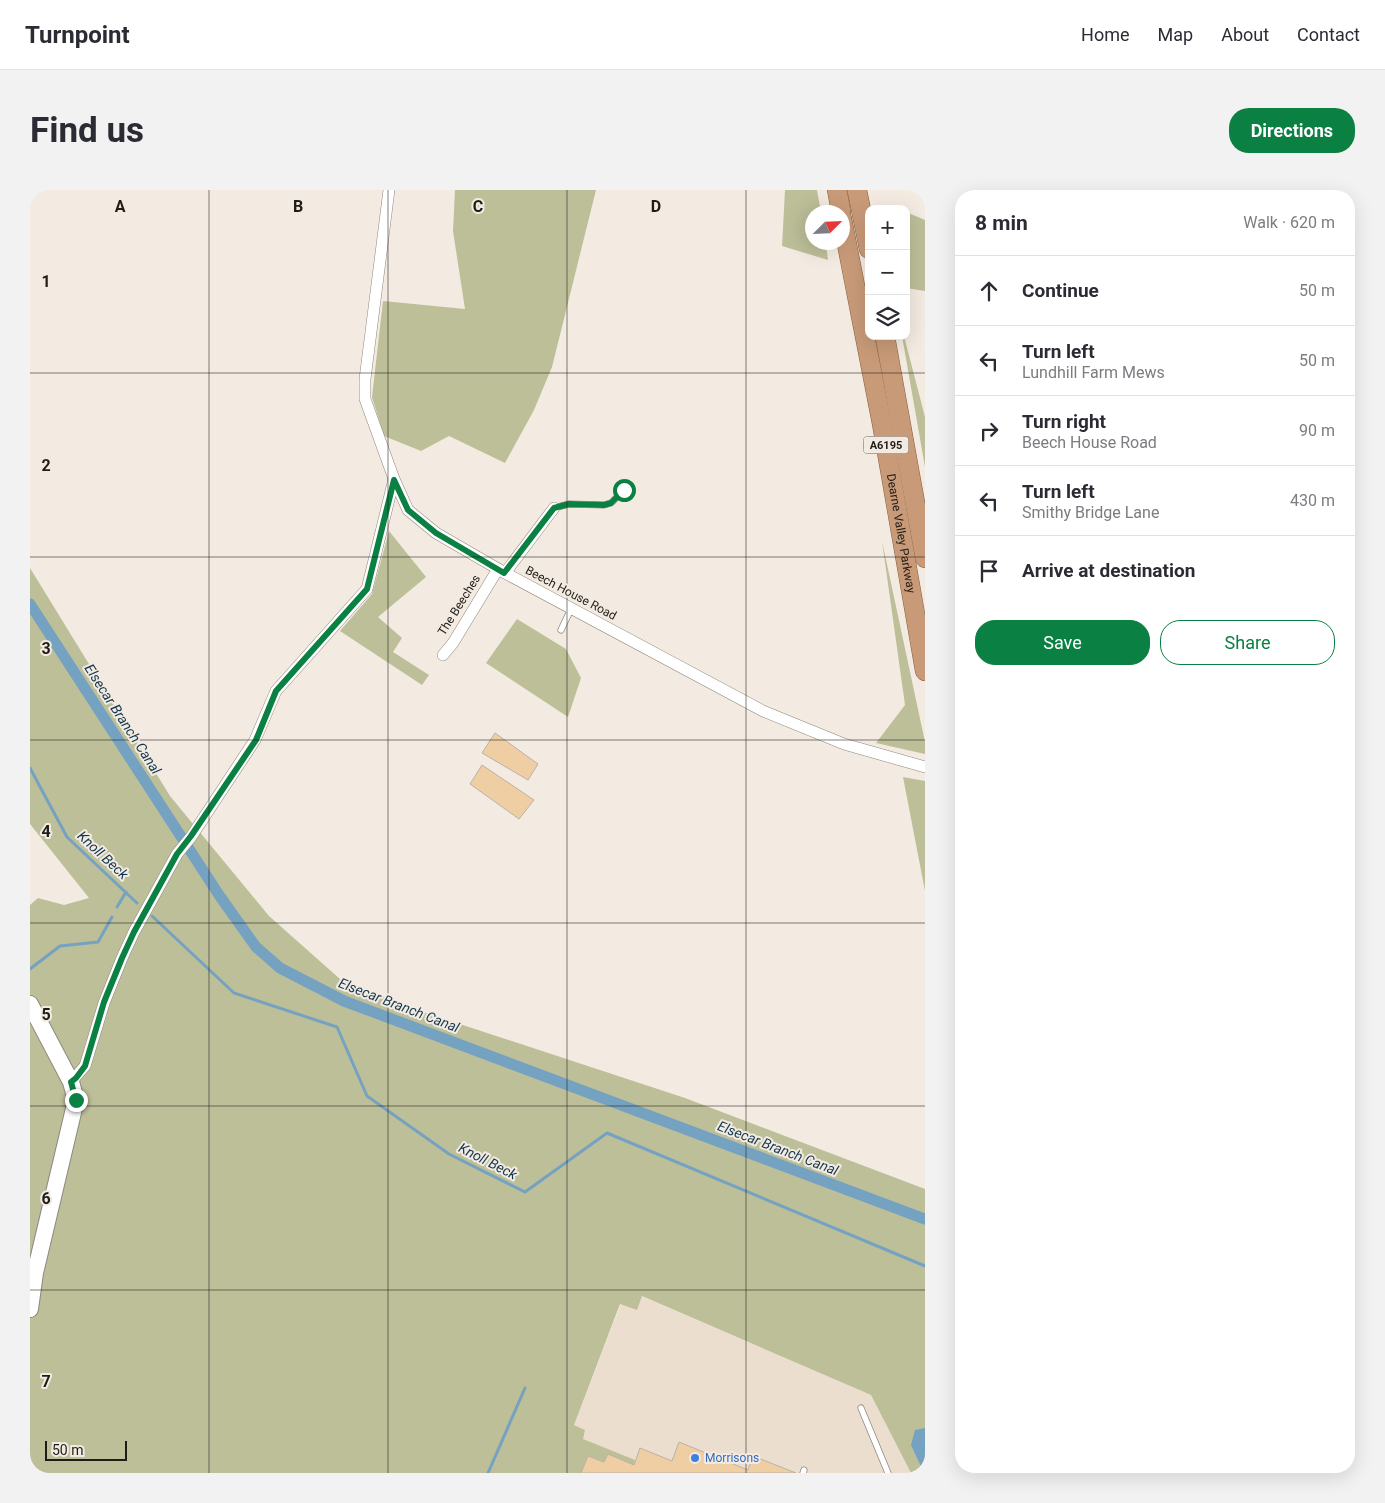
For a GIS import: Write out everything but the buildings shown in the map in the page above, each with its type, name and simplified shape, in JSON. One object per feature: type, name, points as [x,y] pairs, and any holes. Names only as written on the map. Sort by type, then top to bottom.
[{"type":"highway","points":[[837,190],[840,205]]},
{"type":"highway","points":[[857,190],[865,229]]},
{"type":"highway","name":"Dearne Valley Parkway","points":[[848,250],[882,424],[925,671]]},
{"type":"highway","name":"Dearne Valley Parkway","points":[[886,340],[925,558]]},
{"type":"main road","points":[[30,1004],[71,1082],[76,1100],[34,1273],[30,1309]]},
{"type":"street","name":"Beech House Road","points":[[389,190],[365,379],[365,399],[394,480],[408,510],[436,533],[501,571],[763,711],[844,744],[924,766]]},
{"type":"street","points":[[71,1082],[85,1066],[104,1002],[134,932],[177,854],[256,740],[276,691],[367,589],[394,480]]},
{"type":"street","name":"The Beeches","points":[[443,655],[501,571],[554,508]]},
{"type":"lane","points":[[554,508],[569,504],[604,505],[611,503],[624,490]]},
{"type":"lane","points":[[561,630],[571,608]]},
{"type":"lane","points":[[861,1408],[888,1473]]},
{"type":"shaded area","points":[[641,1296],[871,1395],[911,1473],[581,1473],[588,1456],[604,1462],[608,1454],[583,1439],[574,1425],[621,1304]]},
{"type":"green space","points":[[455,190],[596,190],[552,367],[534,410],[505,463],[449,436],[421,451],[384,436],[372,397],[383,301],[465,309],[453,231]]},
{"type":"green space","points":[[785,190],[817,190],[820,205],[805,205],[805,250],[827,250],[828,260],[782,246]]},
{"type":"green space","points":[[910,214],[925,220],[925,291],[910,289]]},
{"type":"green space","points":[[903,340],[905,340],[925,417],[925,467]]},
{"type":"green space","points":[[389,531],[426,577],[378,617],[402,638],[393,652],[429,675],[422,685],[340,631],[372,594]]},
{"type":"green space","points":[[882,541],[925,742],[925,754],[876,743],[905,705]]},
{"type":"green space","points":[[30,568],[170,796],[269,916],[340,979],[408,1007],[685,1098],[925,1189],[925,1473],[911,1473],[871,1395],[642,1296],[637,1310],[620,1304],[574,1425],[585,1430],[583,1439],[635,1460],[634,1465],[608,1454],[604,1462],[588,1456],[581,1473],[30,1473],[30,905],[38,898],[64,905],[89,898],[30,824]]},
{"type":"green space","points":[[517,619],[566,649],[581,678],[568,717],[486,663]]},
{"type":"green space","points":[[903,777],[925,781],[925,891]]},
{"type":"water","points":[[925,1428],[924,1473],[911,1445],[915,1430]]},
{"type":"waterway","name":"Elsecar Branch Canal","points":[[30,604],[219,895],[256,947],[280,968],[344,1001],[925,1219]]},
{"type":"waterway","name":"Knoll Beck","points":[[30,768],[67,837],[137,903]]},
{"type":"waterway","points":[[117,907],[126,892]]},
{"type":"waterway","name":"Knoll Beck","points":[[152,916],[234,993],[337,1027],[367,1096],[449,1154],[525,1192],[607,1133],[925,1266]]},
{"type":"waterway","points":[[30,969],[60,946],[98,942],[112,917]]},
{"type":"waterway","points":[[488,1473],[525,1388]]},
{"type":"place","name":"Morrisons","points":[[695,1458]]},
{"type":"route","points":[[76,1100],[71,1082],[81,1073],[85,1066],[104,1002],[134,932],[177,854],[256,740],[276,691],[367,589],[394,480],[408,510],[436,533],[504,573],[554,508],[569,504],[604,505],[611,503],[624,490]]}]
